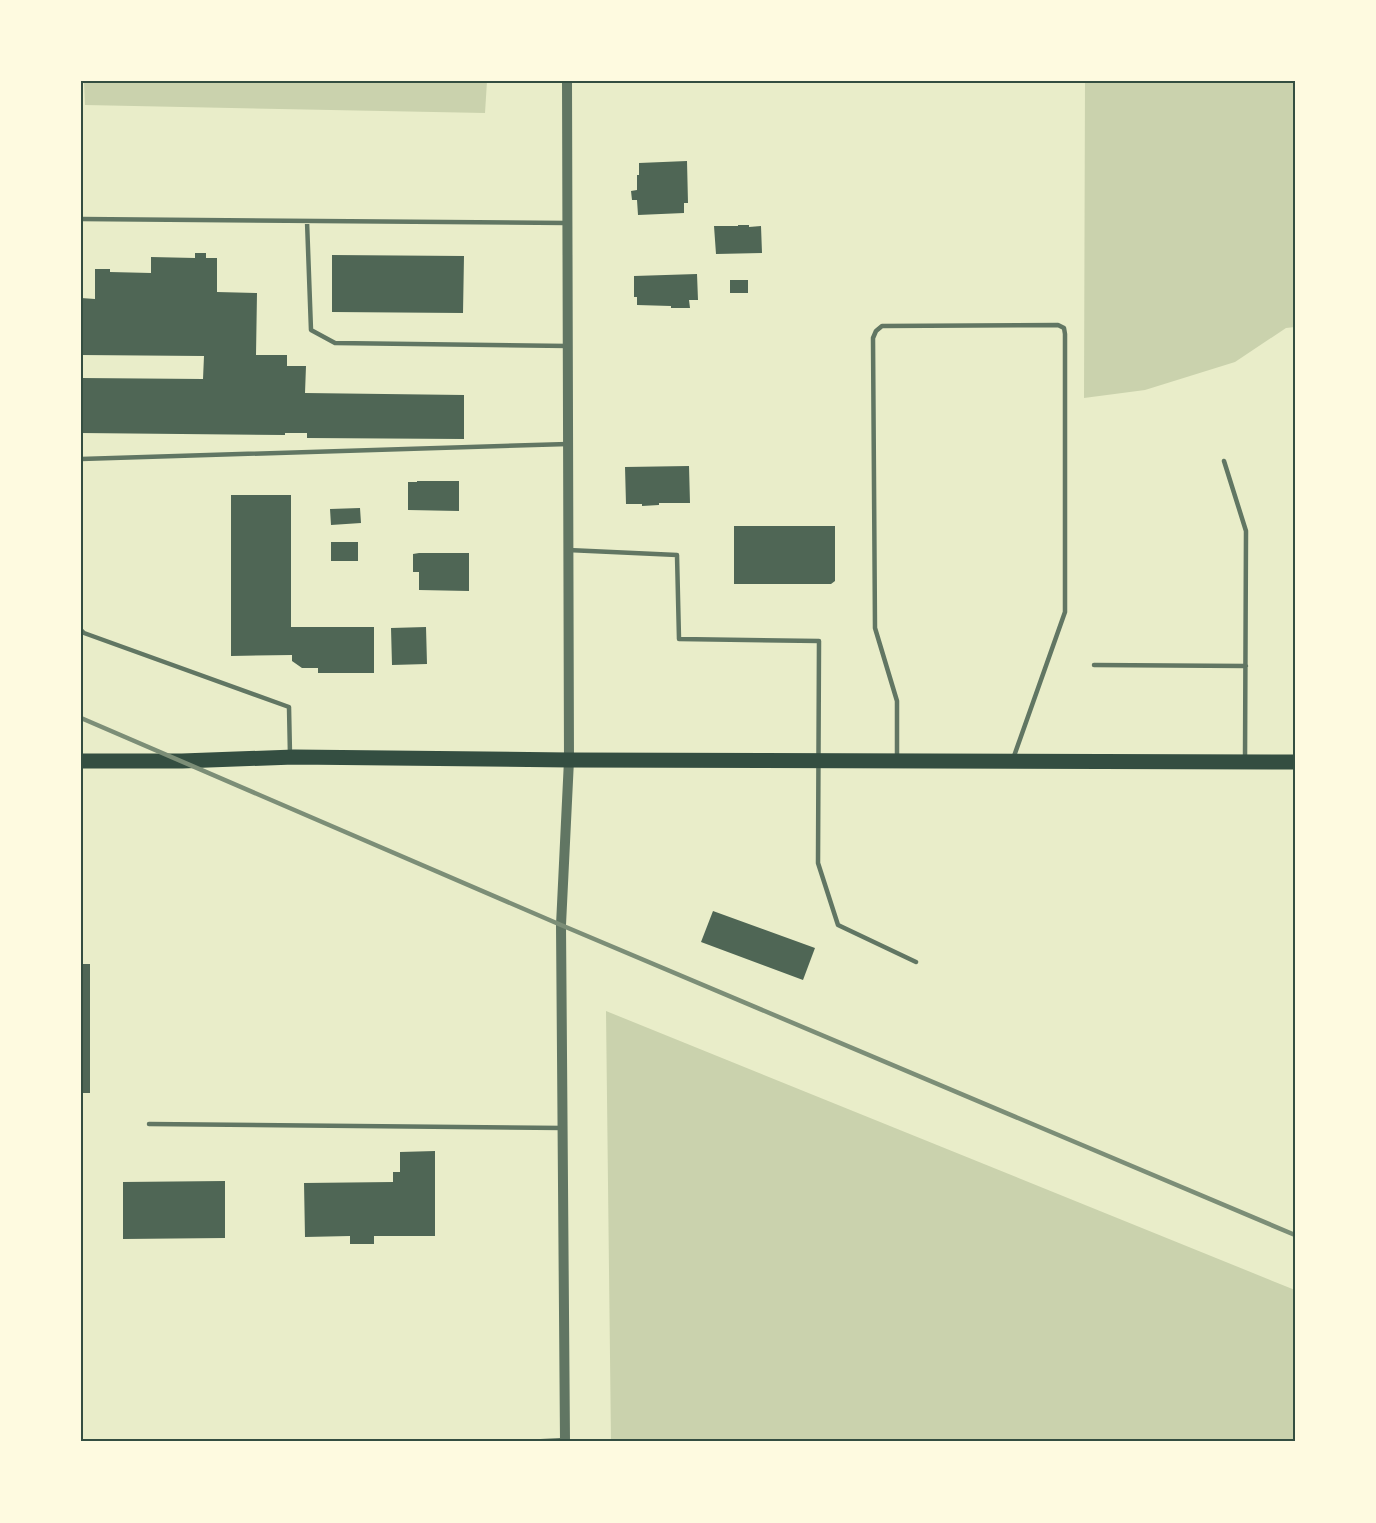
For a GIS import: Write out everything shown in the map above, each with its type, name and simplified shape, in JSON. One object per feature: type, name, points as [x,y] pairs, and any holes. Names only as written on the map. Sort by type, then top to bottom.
[{"type":"main road","points":[[81,761],[290,758],[1295,762]]},
{"type":"street","points":[[565,1441],[561,925],[569,760],[567,81]]},
{"type":"lane","points":[[81,219],[567,224]]},
{"type":"lane","points":[[307,221],[311,330],[335,343],[568,346]]},
{"type":"lane","points":[[897,761],[897,701],[875,628],[873,338],[882,326],[1058,326],[1064,328],[1065,334],[1065,612],[1012,761]]},
{"type":"lane","points":[[81,459],[568,444]]},
{"type":"lane","points":[[1224,460],[1246,531],[1245,762]]},
{"type":"lane","points":[[568,550],[677,555],[679,639],[819,640],[818,863],[838,925],[916,962]]},
{"type":"lane","points":[[81,630],[289,707],[290,758]]},
{"type":"lane","points":[[1094,665],[1246,666]]},
{"type":"lane","points":[[148,1125],[563,1128]]},
{"type":"lane","points":[[526,1442],[565,1441]]},
{"type":"green space","points":[[84,81],[487,81],[485,113],[85,105]]},
{"type":"green space","points":[[1085,81],[1295,81],[1295,327],[1286,328],[1235,362],[1145,390],[1084,398]]},
{"type":"green space","points":[[606,1011],[1295,1290],[1295,1442],[611,1442]]},
{"type":"building","points":[[687,161],[688,203],[684,203],[684,213],[638,215],[637,200],[632,200],[631,191],[637,190],[639,163]]},
{"type":"building","points":[[714,226],[761,226],[762,253],[716,254]]},
{"type":"building","points":[[195,253],[206,253],[206,258],[217,258],[217,292],[257,293],[256,355],[287,355],[287,366],[306,366],[305,393],[464,395],[464,439],[307,438],[307,433],[285,433],[285,435],[81,433],[81,378],[203,379],[204,356],[81,355],[81,298],[95,299],[95,269],[110,269],[110,272],[151,273],[151,257],[195,258]]},
{"type":"building","points":[[332,255],[464,256],[463,313],[332,312]]},
{"type":"building","points":[[697,274],[698,300],[689,300],[690,308],[637,305],[637,297],[634,297],[634,276]]},
{"type":"building","points":[[730,280],[748,280],[748,293],[730,293]]},
{"type":"building","points":[[689,466],[690,503],[659,503],[659,505],[642,506],[642,504],[626,504],[625,467]]},
{"type":"building","points":[[459,481],[459,511],[408,510],[408,482]]},
{"type":"building","points":[[231,495],[291,495],[291,627],[374,627],[374,673],[318,673],[318,668],[302,668],[292,661],[292,655],[231,656]]},
{"type":"building","points":[[360,508],[361,523],[331,525],[330,509]]},
{"type":"building","points":[[734,526],[835,526],[835,581],[831,584],[734,584]]},
{"type":"building","points":[[331,542],[358,542],[358,561],[331,561]]},
{"type":"building","points":[[469,553],[469,591],[419,590],[419,572],[413,572],[413,554]]},
{"type":"building","points":[[426,627],[427,664],[392,665],[391,628]]},
{"type":"building","points":[[713,911],[815,948],[803,980],[701,942]]},
{"type":"building","points":[[81,964],[90,964],[90,1093],[81,1093]]},
{"type":"building","points":[[435,1151],[435,1236],[374,1236],[374,1244],[350,1244],[350,1236],[305,1237],[304,1183],[393,1182],[393,1172],[400,1172],[400,1152]]},
{"type":"building","points":[[225,1181],[225,1238],[123,1239],[123,1182]]},
{"type":"railway","points":[[81,718],[561,925],[1295,1235]]}]
